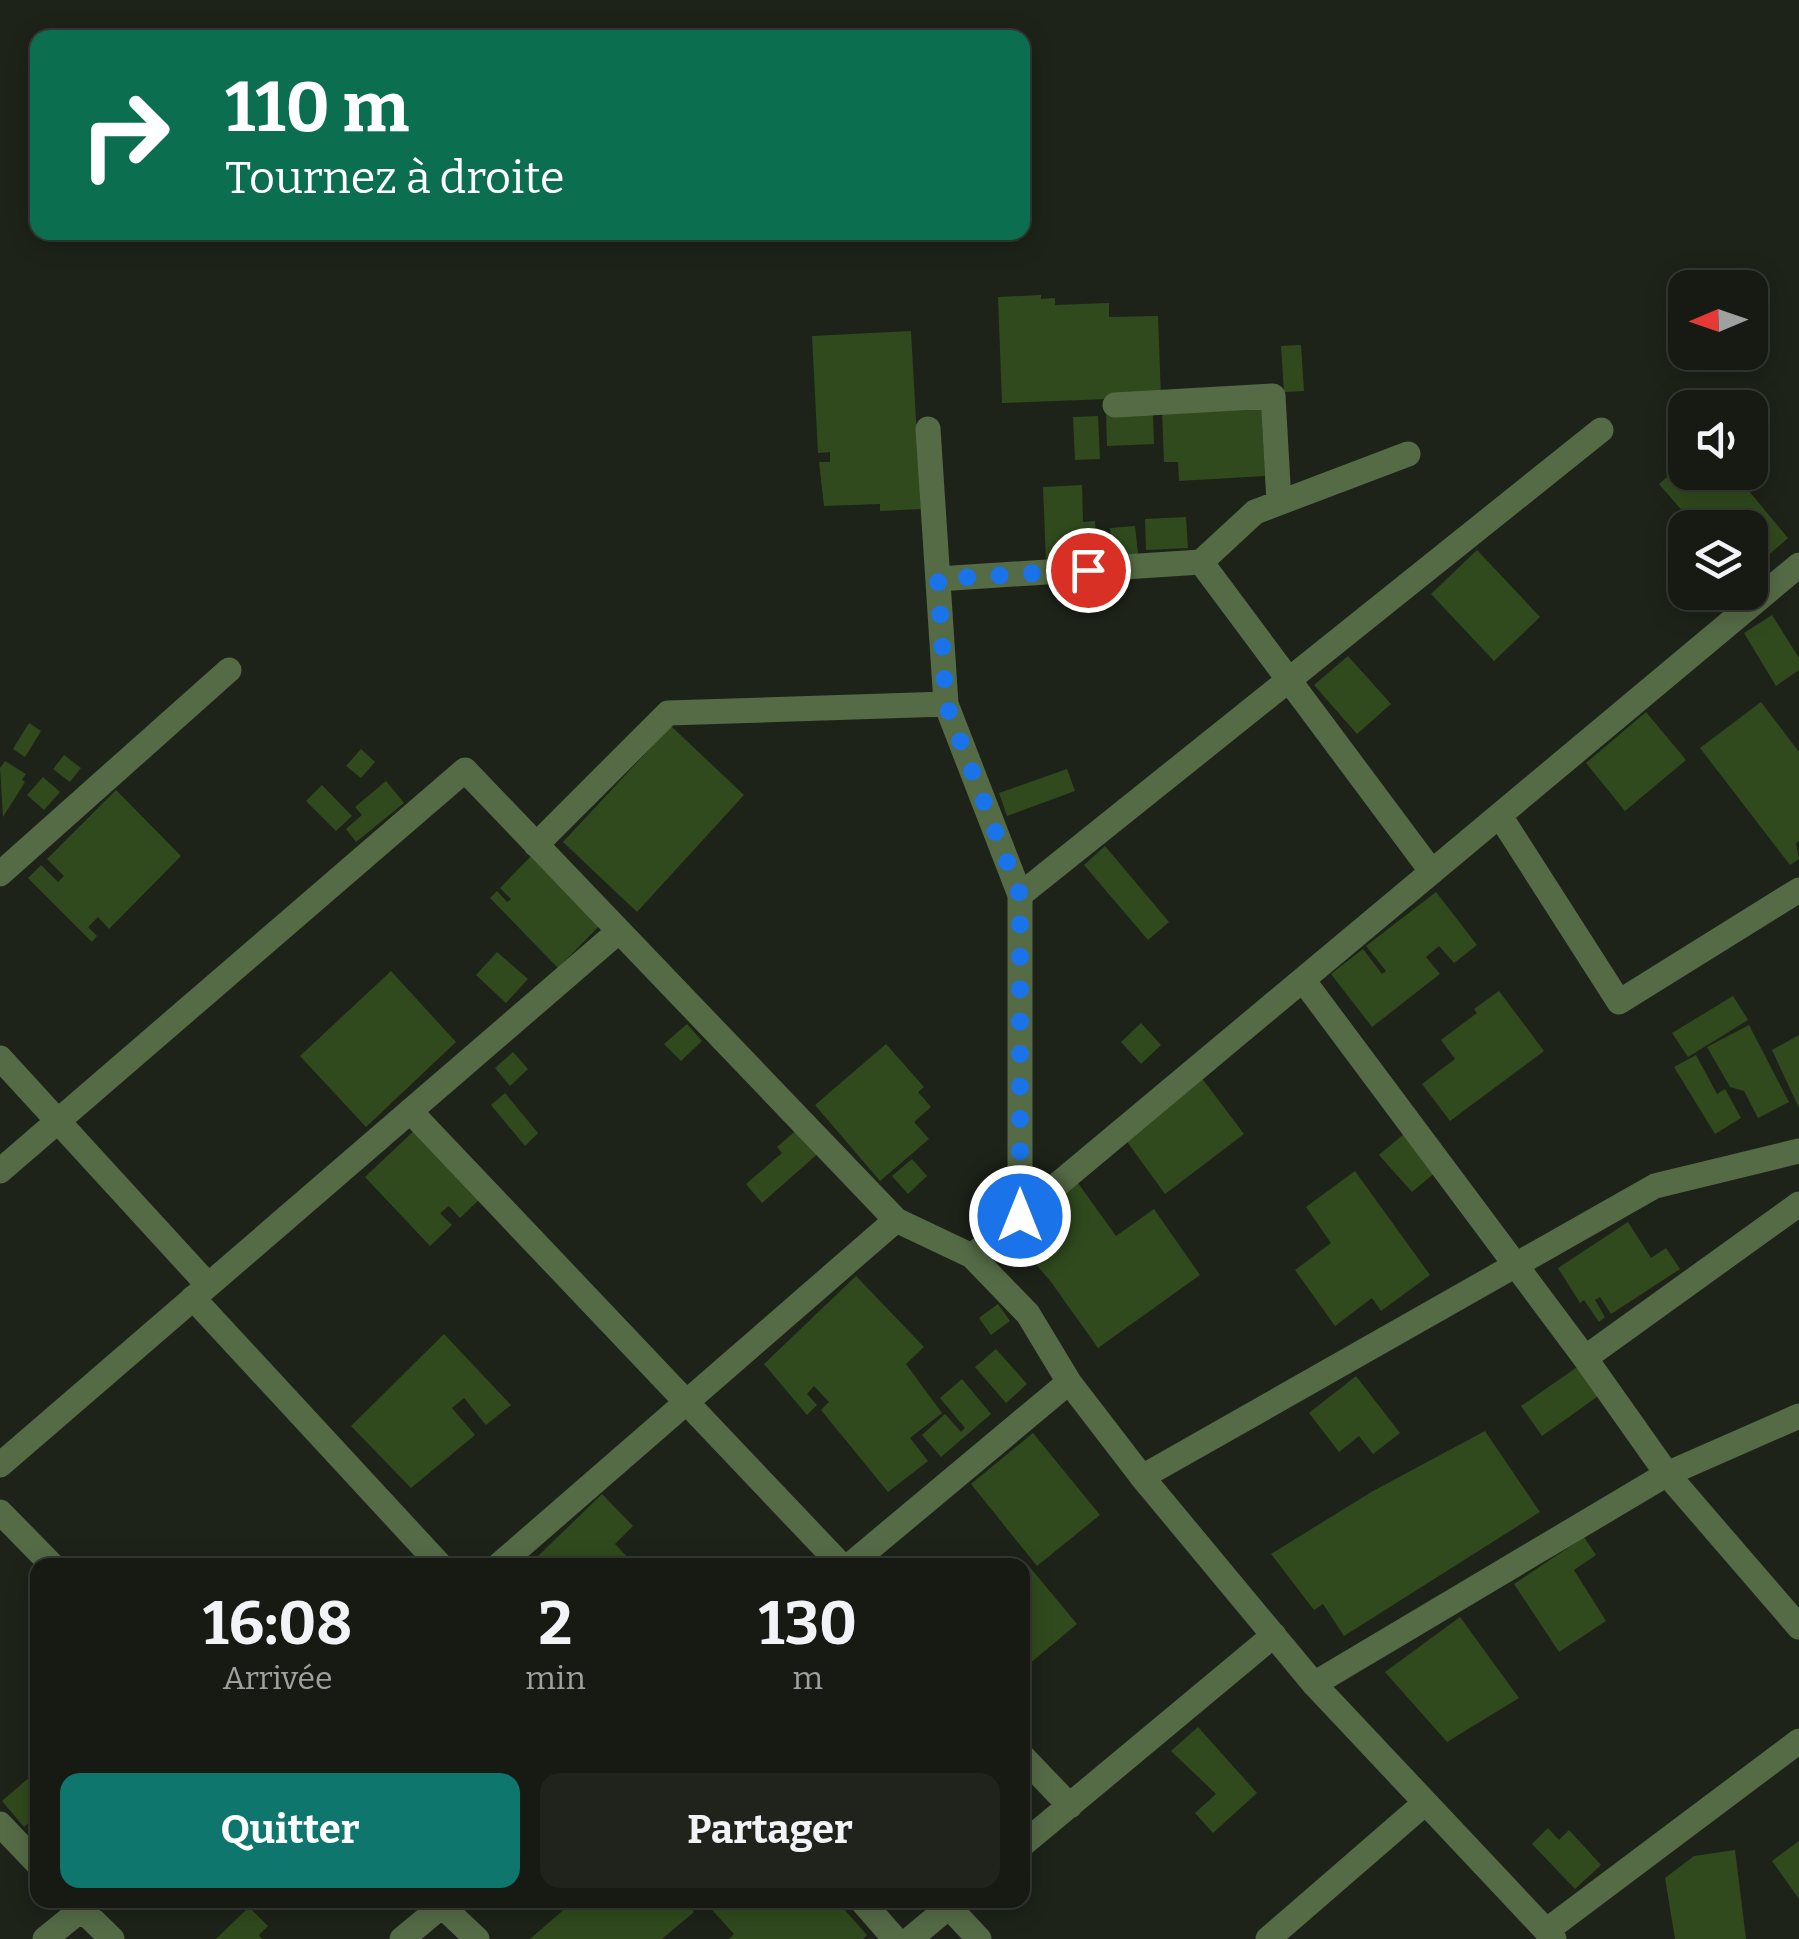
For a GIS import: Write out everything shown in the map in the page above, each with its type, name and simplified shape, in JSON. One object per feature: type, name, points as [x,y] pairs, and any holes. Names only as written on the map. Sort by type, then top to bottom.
[{"type":"street","points":[[1115,405],[1273,396],[1278,502]]},
{"type":"street","points":[[928,429],[946,704],[1020,895],[1020,1216]]},
{"type":"street","points":[[1020,895],[1601,430]]},
{"type":"street","points":[[938,579],[1201,562],[1254,512],[1408,454]]},
{"type":"street","points":[[1201,562],[1432,872]]},
{"type":"street","points":[[972,1256],[1799,565]]},
{"type":"street","points":[[0,874],[230,670]]},
{"type":"street","points":[[536,845],[668,713],[946,704]]},
{"type":"street","points":[[0,1171],[465,770],[896,1220],[972,1256],[1028,1314],[1069,1382],[1142,1478],[1314,1684],[1550,1935],[1799,1741]]},
{"type":"street","points":[[1500,816],[1619,1002],[1799,890]]},
{"type":"street","points":[[0,1465],[619,931]]},
{"type":"street","points":[[1303,980],[1667,1474],[1799,1627]]},
{"type":"street","points":[[0,1058],[434,1558]]},
{"type":"street","points":[[410,1111],[835,1558]]},
{"type":"street","points":[[1142,1478],[1655,1186],[1799,1151]]},
{"type":"street","points":[[1585,1358],[1799,1204]]},
{"type":"street","points":[[510,1558],[896,1220]]},
{"type":"street","points":[[858,1558],[1069,1382]]},
{"type":"street","points":[[1314,1684],[1667,1474],[1799,1416]]},
{"type":"street","points":[[0,1512],[45,1558]]},
{"type":"street","points":[[1030,1838],[1274,1636]]},
{"type":"street","points":[[1030,1764],[1070,1806]]},
{"type":"street","points":[[1268,1939],[1426,1803]]},
{"type":"street","points":[[0,1824],[30,1856]]},
{"type":"street","points":[[46,1939],[77,1908]]},
{"type":"street","points":[[86,1908],[112,1939]]},
{"type":"street","points":[[402,1939],[440,1908]]},
{"type":"street","points":[[450,1908],[478,1939]]},
{"type":"street","points":[[868,1908],[896,1939]]},
{"type":"street","points":[[910,1939],[947,1908]]},
{"type":"street","points":[[957,1908],[979,1939]]},
{"type":"building","points":[[1041,295],[1041,299],[1055,298],[1055,305],[1109,303],[1109,317],[1158,316],[1161,397],[1002,403],[998,297]]},
{"type":"building","points":[[911,331],[921,509],[880,511],[880,504],[824,506],[819,462],[830,462],[830,452],[818,453],[812,336]]},
{"type":"building","points":[[1301,345],[1304,391],[1284,392],[1281,346]]},
{"type":"building","points":[[1261,404],[1265,476],[1179,481],[1178,462],[1164,462],[1162,410]]},
{"type":"building","points":[[1153,413],[1154,444],[1107,446],[1106,414]]},
{"type":"building","points":[[1098,416],[1100,459],[1075,460],[1073,417]]},
{"type":"building","points":[[1668,476],[1668,490],[1748,490],[1765,510],[1681,510],[1659,484]]},
{"type":"building","points":[[1082,485],[1083,522],[1095,521],[1097,559],[1046,561],[1043,487]]},
{"type":"building","points":[[1768,514],[1788,538],[1768,555]]},
{"type":"building","points":[[1186,517],[1188,548],[1146,550],[1145,519]]},
{"type":"building","points":[[1135,526],[1138,554],[1113,556],[1110,528]]},
{"type":"building","points":[[1477,550],[1540,617],[1494,661],[1431,594]]},
{"type":"building","points":[[1772,615],[1799,658],[1799,670],[1776,686],[1744,633]]},
{"type":"building","points":[[1348,656],[1391,704],[1357,734],[1314,685]]},
{"type":"building","points":[[1761,702],[1799,752],[1799,859],[1790,865],[1700,748]]},
{"type":"building","points":[[1646,712],[1686,760],[1625,811],[1586,763]]},
{"type":"building","points":[[29,723],[41,731],[25,757],[13,749]]},
{"type":"building","points":[[671,726],[744,795],[637,912],[563,842]]},
{"type":"building","points":[[361,749],[375,762],[361,778],[346,766]]},
{"type":"building","points":[[64,755],[81,768],[70,782],[53,769]]},
{"type":"building","points":[[5,761],[26,774],[3,817],[0,768]]},
{"type":"building","points":[[1067,769],[1075,791],[1007,816],[999,793]]},
{"type":"building","points":[[43,777],[60,792],[44,810],[27,795]]},
{"type":"building","points":[[386,781],[404,803],[356,842],[346,829],[362,815],[355,807]]},
{"type":"building","points":[[322,785],[352,816],[336,831],[306,801]]},
{"type":"building","points":[[116,790],[181,856],[109,929],[98,917],[88,927],[97,936],[92,942],[28,878],[41,865],[58,882],[64,876],[47,859]]},
{"type":"building","points":[[1105,846],[1169,922],[1148,940],[1084,865]]},
{"type":"building","points":[[535,852],[604,921],[558,968],[490,898],[497,891],[507,902],[511,899],[500,888]]},
{"type":"building","points":[[1436,892],[1477,945],[1454,963],[1439,946],[1426,957],[1440,974],[1372,1027],[1331,974],[1363,949],[1382,974],[1386,971],[1366,946]]},
{"type":"building","points":[[497,952],[528,979],[506,1003],[476,975]]},
{"type":"building","points":[[391,971],[456,1042],[366,1127],[300,1056]]},
{"type":"building","points":[[1499,991],[1544,1051],[1450,1121],[1422,1084],[1455,1059],[1441,1040]]},
{"type":"building","points":[[1733,996],[1748,1020],[1688,1057],[1672,1033]]},
{"type":"building","points":[[1141,1023],[1161,1045],[1141,1064],[1121,1042]]},
{"type":"building","points":[[687,1024],[702,1041],[681,1061],[664,1044]]},
{"type":"building","points":[[1749,1025],[1789,1102],[1758,1118],[1744,1091],[1730,1087],[1707,1047]]},
{"type":"building","points":[[1799,1035],[1799,1108],[1772,1050]]},
{"type":"building","points":[[886,1044],[924,1087],[918,1092],[931,1107],[914,1122],[929,1139],[880,1181],[815,1105]]},
{"type":"building","points":[[513,1052],[528,1069],[510,1086],[495,1068]]},
{"type":"building","points":[[1696,1055],[1717,1094],[1725,1089],[1741,1118],[1715,1134],[1674,1067]]},
{"type":"building","points":[[1201,1077],[1244,1134],[1165,1194],[1123,1136]]},
{"type":"building","points":[[505,1093],[538,1133],[525,1146],[491,1105]]},
{"type":"building","points":[[801,1126],[822,1150],[762,1203],[746,1184],[782,1153],[777,1147]]},
{"type":"building","points":[[417,1128],[482,1197],[460,1218],[449,1206],[440,1213],[452,1225],[430,1246],[365,1177]]},
{"type":"building","points":[[1405,1133],[1438,1170],[1412,1192],[1379,1155]]},
{"type":"building","points":[[912,1159],[927,1176],[908,1194],[892,1176]]},
{"type":"building","points":[[1355,1171],[1430,1275],[1381,1311],[1372,1298],[1335,1326],[1295,1270],[1331,1243],[1306,1207]]},
{"type":"building","points":[[1078,1183],[1116,1236],[1154,1209],[1200,1275],[1098,1348],[1013,1237]]},
{"type":"building","points":[[1628,1222],[1651,1258],[1666,1248],[1680,1269],[1611,1314],[1600,1297],[1595,1300],[1605,1317],[1599,1322],[1584,1300],[1580,1303],[1558,1268]]},
{"type":"building","points":[[856,1276],[924,1347],[906,1364],[942,1413],[910,1438],[928,1461],[888,1492],[821,1410],[829,1402],[814,1386],[807,1394],[817,1405],[807,1415],[764,1364]]},
{"type":"building","points":[[998,1304],[1010,1321],[991,1335],[979,1318]]},
{"type":"building","points":[[444,1334],[511,1405],[486,1425],[464,1398],[452,1408],[475,1435],[411,1488],[351,1426]]},
{"type":"building","points":[[996,1349],[1027,1384],[1006,1403],[975,1367]]},
{"type":"building","points":[[1583,1363],[1604,1392],[1542,1436],[1521,1406]]},
{"type":"building","points":[[1356,1376],[1400,1433],[1373,1454],[1359,1436],[1339,1452],[1309,1413]]},
{"type":"building","points":[[962,1379],[991,1414],[941,1457],[922,1435],[945,1414],[961,1432],[965,1428],[940,1398]]},
{"type":"building","points":[[1485,1431],[1540,1512],[1344,1636],[1323,1604],[1314,1610],[1271,1554],[1373,1491]]},
{"type":"building","points":[[1033,1433],[1100,1515],[1037,1566],[971,1484]]},
{"type":"building","points":[[602,1494],[633,1526],[615,1544],[628,1558],[536,1558]]},
{"type":"building","points":[[1584,1537],[1596,1555],[1574,1570],[1606,1621],[1559,1652],[1514,1584]]},
{"type":"building","points":[[1030,1567],[1077,1624],[1030,1663]]},
{"type":"building","points":[[1460,1617],[1519,1698],[1447,1742],[1385,1672]]},
{"type":"building","points":[[1198,1727],[1257,1793],[1213,1833],[1195,1813],[1216,1794],[1171,1751]]},
{"type":"building","points":[[30,1777],[30,1822],[24,1827],[2,1801]]},
{"type":"building","points":[[1548,1828],[1559,1840],[1569,1830],[1601,1865],[1575,1889],[1532,1844]]},
{"type":"building","points":[[1799,1841],[1799,1899],[1772,1861]]},
{"type":"building","points":[[1735,1850],[1746,1939],[1675,1939],[1665,1878],[1694,1856]]},
{"type":"building","points":[[248,1908],[268,1926],[259,1935],[262,1939],[216,1939]]},
{"type":"building","points":[[566,1908],[691,1908],[694,1912],[662,1939],[530,1939]]},
{"type":"building","points":[[710,1908],[843,1908],[867,1935],[863,1939],[729,1939],[734,1934]]},
{"type":"route","points":[[1020,1216],[1020,895],[946,704],[938,579],[1088,570]]}]
